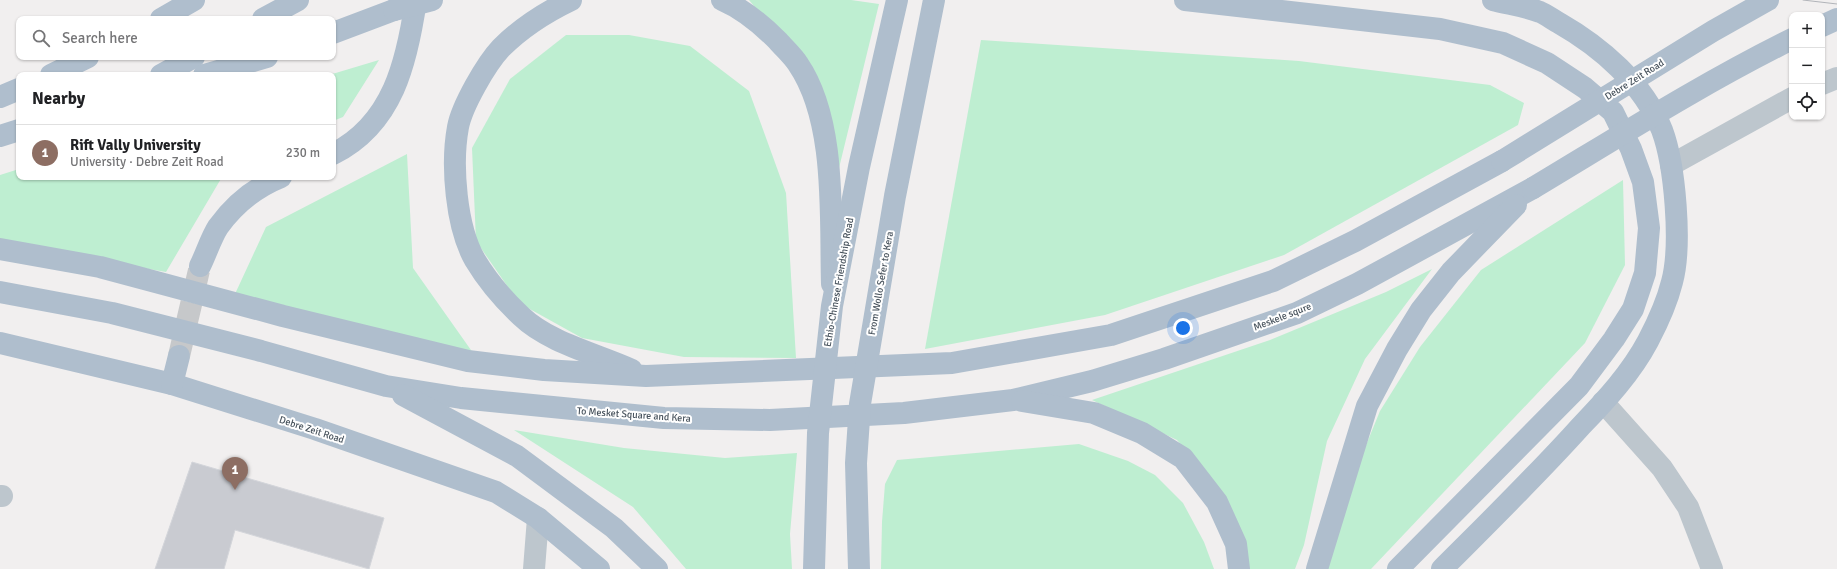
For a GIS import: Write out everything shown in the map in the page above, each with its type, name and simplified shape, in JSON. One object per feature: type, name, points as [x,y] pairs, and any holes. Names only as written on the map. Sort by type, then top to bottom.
[{"type":"main road","points":[[166,16],[194,0]]},
{"type":"main road","points":[[269,16],[298,0]]},
{"type":"main road","points":[[336,152],[353,142],[373,124],[385,108],[398,81],[411,36],[416,0]]},
{"type":"main road","points":[[336,32],[394,10],[432,0]]},
{"type":"main road","points":[[571,0],[554,8],[501,48],[473,90],[458,126],[456,170],[461,224],[475,259],[489,280],[522,317],[564,342],[646,376]]},
{"type":"main road","points":[[722,0],[740,8],[770,32],[798,63],[816,98],[827,148],[832,306]]},
{"type":"main road","name":"Ethio-Chinese Friendship Road","points":[[814,569],[818,433],[832,306],[859,167],[897,0]]},
{"type":"main road","name":"From Wollo Sefer to Kera","points":[[859,569],[856,463],[860,404],[895,196],[934,0]]},
{"type":"main road","points":[[1185,0],[1440,29],[1503,43],[1548,63],[1585,88],[1613,112],[1643,182],[1649,228],[1645,273],[1634,309],[1579,386],[1398,569]]},
{"type":"main road","points":[[1442,569],[1550,461],[1628,373],[1648,342],[1663,309],[1673,280],[1677,210],[1671,165],[1662,130],[1650,106],[1635,86],[1606,54],[1581,36],[1540,12],[1492,0]]},
{"type":"main road","name":"Debre Zeit Road","points":[[0,249],[100,267],[283,316],[468,361],[544,370],[646,376],[952,363],[1112,335],[1273,281],[1356,241],[1502,161],[1713,31],[1768,0]]},
{"type":"main road","points":[[1825,25],[1837,19]]},
{"type":"main road","points":[[1317,569],[1367,406],[1397,349],[1421,310],[1451,272],[1533,188],[1698,90],[1789,40]]},
{"type":"main road","points":[[57,72],[82,60]]},
{"type":"main road","points":[[166,72],[188,60]]},
{"type":"main road","points":[[214,72],[256,60]]},
{"type":"main road","points":[[0,97],[16,90]]},
{"type":"main road","points":[[0,136],[16,131]]},
{"type":"main road","points":[[200,266],[218,227],[243,199],[274,180]]},
{"type":"main road","name":"Meskele squre","points":[[1013,400],[1125,372],[1297,312],[1357,284],[1533,188]]},
{"type":"main road","name":"To Mesket Square and Kera","points":[[0,292],[112,313],[261,351],[386,386],[461,398],[657,417],[755,420],[904,413],[1013,400]]},
{"type":"main road","name":"Debre Zeit Road","points":[[0,343],[172,384],[315,429],[496,492],[538,518],[599,569]]},
{"type":"main road","points":[[172,384],[179,356]]},
{"type":"main road","points":[[386,386],[517,456],[614,528],[658,569]]},
{"type":"main road","points":[[1013,400],[1094,413],[1142,433],[1183,458],[1217,502],[1236,544],[1239,569]]},
{"type":"street","points":[[1825,83],[1837,78]]},
{"type":"street","points":[[1671,165],[1789,100]]},
{"type":"street","points":[[1603,402],[1662,468],[1688,507],[1712,569]]},
{"type":"street","points":[[534,569],[538,518]]},
{"type":"green space","points":[[749,0],[851,0],[879,4],[839,168],[805,68]]},
{"type":"green space","points":[[566,35],[629,35],[690,46],[749,91],[786,193],[796,358],[684,357],[582,338],[519,303],[476,241],[472,148],[510,79]]},
{"type":"green space","points":[[981,40],[1299,61],[1490,85],[1524,103],[1518,125],[1284,255],[1105,315],[925,349]]},
{"type":"green space","points":[[379,60],[343,117],[336,120],[336,73]]},
{"type":"green space","points":[[407,154],[413,268],[478,360],[235,294],[266,227]]},
{"type":"green space","points":[[16,170],[16,180],[220,180],[166,272],[0,243],[0,175]]},
{"type":"green space","points":[[1623,180],[1625,265],[1585,343],[1371,569],[1323,569],[1355,472],[1380,411],[1420,347],[1481,270]]},
{"type":"green space","points":[[1432,269],[1365,359],[1327,441],[1304,545],[1295,569],[1249,569],[1212,480],[1177,440],[1092,400],[1270,340],[1386,292]]},
{"type":"green space","points":[[514,430],[624,448],[725,458],[797,453],[790,534],[792,569],[686,569],[633,507]]},
{"type":"green space","points":[[1079,444],[1128,461],[1155,475],[1183,503],[1204,542],[1214,569],[881,569],[882,522],[885,484],[897,460]]},
{"type":"building","points":[[192,462],[384,518],[369,569],[235,530],[224,569],[155,569]]},
{"type":"tunnel","points":[[179,356],[200,266]]},
{"type":"tram line","points":[[1803,0],[1837,4]]},
{"type":"place","name":"Rift Vally University","points":[[235,490]]}]
